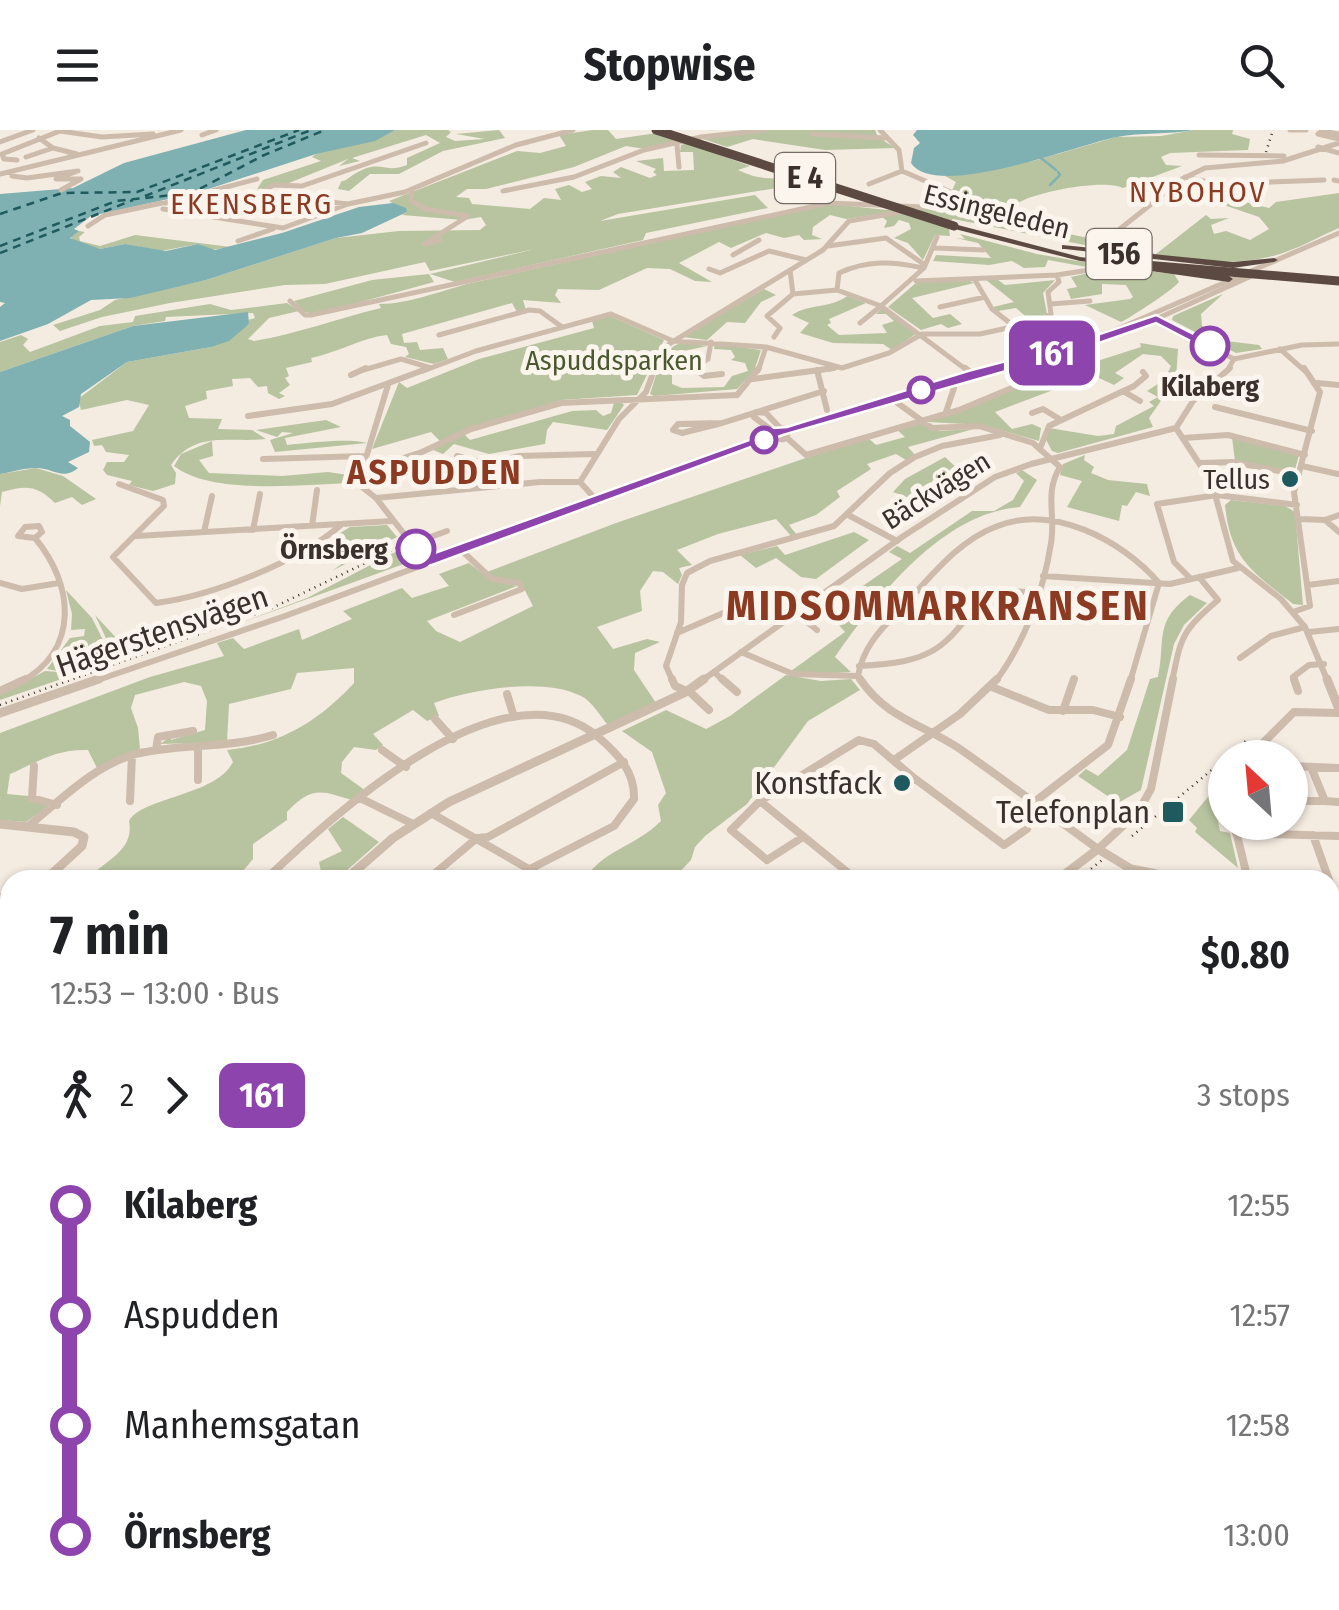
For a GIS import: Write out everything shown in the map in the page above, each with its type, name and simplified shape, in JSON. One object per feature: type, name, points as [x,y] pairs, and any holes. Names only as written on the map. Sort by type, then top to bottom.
[{"type":"highway","name":"Essingeleden","points":[[656,130],[991,236],[1146,263],[1339,280]]},
{"type":"highway","name":"Essingeleden","points":[[667,130],[956,225],[1146,263]]},
{"type":"highway","name":"156","points":[[991,236],[1056,254],[1229,278]]},
{"type":"highway","name":"156","points":[[1039,244],[1198,262],[1250,265],[1274,260]]},
{"type":"highway","name":"156","points":[[1198,262],[1229,278]]},
{"type":"highway","name":"156","points":[[1195,275],[1206,280],[1206,290]]},
{"type":"street","points":[[0,142],[33,130]]},
{"type":"street","points":[[0,176],[181,130]]},
{"type":"street","points":[[202,135],[216,130]]},
{"type":"street","points":[[526,130],[537,138]]},
{"type":"street","points":[[238,241],[348,204],[412,188],[537,138],[573,130]]},
{"type":"street","points":[[503,191],[574,178],[640,151],[702,137],[764,130]]},
{"type":"street","points":[[880,130],[899,150],[902,171]]},
{"type":"street","points":[[1290,130],[1306,130]]},
{"type":"street","points":[[16,160],[4,159],[2,154],[60,132],[102,137],[162,134]]},
{"type":"street","points":[[812,134],[885,138]]},
{"type":"street","points":[[13,138],[25,143]]},
{"type":"street","points":[[39,138],[54,148],[77,154]]},
{"type":"street","points":[[916,280],[976,280],[1089,270],[1108,240],[1182,180],[1212,166],[1298,156],[1339,139]]},
{"type":"street","points":[[348,204],[268,196],[264,190],[271,186],[302,186],[426,143]]},
{"type":"street","points":[[677,145],[679,167]]},
{"type":"street","points":[[1318,147],[1339,153]]},
{"type":"street","points":[[26,157],[54,148]]},
{"type":"street","points":[[1199,155],[1298,156]]},
{"type":"street","points":[[0,176],[78,171],[56,178],[81,179],[60,190]]},
{"type":"street","points":[[580,482],[594,454],[646,392],[661,353],[673,341],[828,246],[851,220],[923,207],[948,198],[951,192],[902,171],[869,184]]},
{"type":"street","points":[[8,175],[16,177]]},
{"type":"street","points":[[88,226],[106,215],[150,206],[174,206],[257,179]]},
{"type":"street","points":[[1182,180],[1218,184],[1324,180]]},
{"type":"street","points":[[412,188],[411,201],[418,206],[468,216],[424,244],[440,240]]},
{"type":"street","points":[[812,189],[830,190],[825,199],[830,203]]},
{"type":"street","points":[[290,301],[304,315],[311,316],[830,203],[923,207]]},
{"type":"street","points":[[162,206],[174,206],[194,216],[273,229]]},
{"type":"street","points":[[828,246],[888,231]]},
{"type":"street","name":"Hägerstensvägen","points":[[1153,317],[1229,278],[1339,235]]},
{"type":"street","name":"Hägerstensvägen","points":[[0,713],[298,611],[781,434],[1121,330],[1219,291],[1339,235]]},
{"type":"street","points":[[874,236],[902,242],[924,266]]},
{"type":"street","points":[[860,324],[916,280],[935,248],[937,236]]},
{"type":"street","points":[[733,255],[759,240]]},
{"type":"street","points":[[935,248],[984,250]]},
{"type":"street","points":[[708,269],[720,273],[772,251],[806,260]]},
{"type":"street","points":[[723,252],[746,260]]},
{"type":"street","points":[[837,290],[839,274],[862,264],[888,261],[924,266]]},
{"type":"street","points":[[790,270],[793,294]]},
{"type":"street","points":[[753,379],[838,368],[889,353],[922,334],[966,336],[1049,316],[1048,292],[1058,284],[1057,275]]},
{"type":"street","points":[[1219,291],[1229,278]]},
{"type":"street","name":"156","points":[[1229,278],[1246,279]]},
{"type":"street","points":[[976,280],[992,309],[1015,327]]},
{"type":"street","points":[[774,337],[780,328],[767,316],[793,294],[837,290],[882,306],[973,374]]},
{"type":"street","points":[[940,307],[985,298]]},
{"type":"street","points":[[1050,304],[1090,302]]},
{"type":"street","points":[[439,335],[534,310],[562,327]]},
{"type":"street","points":[[248,416],[332,404],[431,368],[614,314],[673,341],[766,346],[838,368]]},
{"type":"street","points":[[1153,317],[1234,359],[1314,343],[1339,344]]},
{"type":"street","points":[[710,342],[708,358],[694,369],[704,376],[722,374]]},
{"type":"street","points":[[737,396],[753,379],[766,346]]},
{"type":"street","points":[[360,472],[551,405],[636,400],[737,396],[756,412],[766,414],[781,434],[806,454],[946,412],[1083,359],[1069,347]]},
{"type":"street","points":[[1280,349],[1317,383],[1320,399],[1294,492],[1310,606],[1294,612]]},
{"type":"street","points":[[352,375],[393,359],[412,359],[431,368]]},
{"type":"street","points":[[1234,359],[1232,366],[1193,400],[1176,428],[1201,463],[1217,495],[1226,542],[1238,568],[1294,612],[1307,630],[1324,664],[1339,711],[1294,712],[1266,740]]},
{"type":"street","points":[[817,370],[828,410]]},
{"type":"street","points":[[1041,446],[1046,428],[1123,391],[1146,376],[1143,372]]},
{"type":"street","points":[[1317,383],[1339,385]]},
{"type":"street","points":[[388,385],[358,484],[376,498],[426,562]]},
{"type":"street","points":[[946,412],[954,388]]},
{"type":"street","points":[[1123,391],[1140,401]]},
{"type":"street","points":[[722,422],[678,424],[673,430],[682,434],[824,392]]},
{"type":"street","points":[[892,399],[918,420],[937,429],[978,426],[1041,446],[1060,467],[1048,488],[1053,538],[1043,576],[1006,666],[992,686],[894,760]]},
{"type":"street","points":[[1214,407],[1312,431]]},
{"type":"street","points":[[1032,413],[1043,409],[1061,420]]},
{"type":"street","points":[[1228,435],[1237,414]]},
{"type":"street","name":"Bäckvägen","points":[[357,870],[432,813],[686,692],[898,540],[995,477],[1176,428]]},
{"type":"street","points":[[709,710],[675,686],[666,666],[684,611],[682,582],[694,568],[828,528],[850,516],[895,468],[921,454],[1004,434]]},
{"type":"street","points":[[1183,438],[1228,435],[1305,455]]},
{"type":"street","points":[[457,456],[490,464],[519,456],[594,454]]},
{"type":"street","points":[[263,458],[365,456]]},
{"type":"street","points":[[1201,463],[1230,462],[1299,475]]},
{"type":"street","points":[[1302,466],[1339,476],[1339,467]]},
{"type":"street","points":[[376,498],[540,482],[580,482],[596,500]]},
{"type":"street","points":[[119,484],[163,500],[164,506],[114,557],[156,603],[164,604],[263,570],[331,536],[341,525]]},
{"type":"street","points":[[312,526],[317,490]]},
{"type":"street","points":[[253,530],[260,494]]},
{"type":"street","points":[[1071,870],[1128,824],[1146,800],[1180,642],[1188,626],[1219,597],[1174,562],[1157,504],[1217,495],[1297,505]]},
{"type":"street","points":[[204,532],[212,496]]},
{"type":"street","points":[[1300,519],[1325,520],[1339,515]]},
{"type":"street","points":[[850,516],[898,540]]},
{"type":"street","points":[[135,536],[392,520]]},
{"type":"street","points":[[1325,520],[1339,532]]},
{"type":"street","points":[[1135,870],[1098,850],[954,746],[906,724],[858,676],[860,654],[869,642],[946,561],[995,527],[1017,522],[1052,524],[1117,544],[1159,583]]},
{"type":"street","points":[[410,544],[447,531]]},
{"type":"street","points":[[0,691],[25,681],[52,660],[67,622],[51,556],[35,538]]},
{"type":"street","points":[[454,615],[522,589],[518,583],[484,574],[460,549]]},
{"type":"street","points":[[1043,576],[1159,583],[1238,568]]},
{"type":"street","points":[[1308,585],[1339,581]]},
{"type":"street","points":[[0,582],[22,590],[60,583]]},
{"type":"street","points":[[1034,803],[1108,745],[1120,717],[1159,583]]},
{"type":"street","points":[[859,666],[918,660],[949,646],[984,592],[991,589],[1036,593]]},
{"type":"street","points":[[677,633],[740,603],[792,615],[817,630]]},
{"type":"street","points":[[1240,658],[1271,636],[1339,629]]},
{"type":"street","points":[[742,652],[793,674],[858,676]]},
{"type":"street","points":[[1298,691],[1293,677],[1309,665],[1324,664]]},
{"type":"street","points":[[714,672],[737,692]]},
{"type":"street","points":[[1328,676],[1339,676]]},
{"type":"street","points":[[1063,711],[1074,679]]},
{"type":"street","points":[[992,686],[1063,711],[1093,710],[1120,717]]},
{"type":"street","points":[[508,694],[514,717]]},
{"type":"street","points":[[277,870],[360,798],[406,766],[454,740],[514,717],[552,714],[597,736],[624,762],[636,787],[630,809],[620,820],[530,870],[432,813]]},
{"type":"street","points":[[436,718],[454,740]]},
{"type":"street","points":[[156,750],[158,737],[192,731]]},
{"type":"street","points":[[26,828],[98,772],[132,756],[156,750],[241,744],[272,735]]},
{"type":"street","points":[[803,837],[765,862],[731,830],[760,801],[859,740],[874,744],[911,781],[1004,846],[1027,829]]},
{"type":"street","points":[[198,748],[198,780]]},
{"type":"street","points":[[382,750],[406,766]]},
{"type":"street","points":[[130,802],[132,756]]},
{"type":"street","points":[[439,870],[478,838],[488,838],[624,762]]},
{"type":"street","points":[[34,766],[32,798],[58,805]]},
{"type":"street","points":[[1308,767],[1339,768]]},
{"type":"street","points":[[1312,767],[1325,801]]},
{"type":"street","points":[[360,798],[413,824]]},
{"type":"street","points":[[760,801],[843,870]]},
{"type":"street","points":[[1308,801],[1339,802]]},
{"type":"street","points":[[0,824],[74,832],[84,838],[82,846],[55,870]]},
{"type":"street","points":[[1246,870],[1236,832],[1339,836]]},
{"type":"street","points":[[1313,836],[1326,870]]},
{"type":"green space","points":[[395,130],[448,130],[451,132],[446,137],[455,141],[485,139],[456,134],[499,130],[505,138],[443,151],[399,174],[370,174],[349,191],[338,189],[341,181],[368,168],[407,165],[407,158],[440,143],[426,135],[352,158],[360,161],[339,166],[348,159],[284,185],[257,189],[263,180],[321,161],[312,157],[316,154]]},
{"type":"green space","points":[[608,130],[616,139],[657,133],[682,141],[645,149],[626,146],[574,167],[486,189],[467,189],[456,197],[469,198],[472,204],[530,209],[544,198],[561,200],[555,189],[569,185],[582,192],[592,189],[585,182],[601,176],[621,178],[613,172],[621,167],[650,178],[657,175],[653,172],[656,169],[636,161],[663,158],[664,171],[694,170],[693,152],[680,152],[681,145],[687,143],[750,166],[738,170],[749,174],[807,183],[618,214],[600,221],[755,195],[768,208],[646,233],[643,240],[455,282],[430,274],[535,249],[430,271],[425,262],[325,284],[285,285],[170,303],[102,317],[60,331],[53,325],[100,310],[115,300],[206,280],[336,238],[399,231],[480,230],[486,225],[481,217],[463,220],[402,215],[407,212],[389,201],[517,151],[540,153],[566,146],[559,135]]},
{"type":"green space","points":[[768,130],[875,130],[878,137],[895,148],[825,150],[753,139],[727,147],[703,139]]},
{"type":"green space","points":[[1194,130],[1233,130],[1232,134],[1250,139],[1248,150],[1170,153],[1161,157],[1166,165],[1182,166],[1123,188],[1071,188],[1018,203],[1016,213],[1041,228],[1102,241],[1100,248],[953,219],[943,226],[949,229],[950,236],[935,235],[923,260],[908,243],[894,238],[911,229],[909,223],[899,220],[884,228],[887,221],[881,216],[911,212],[948,199],[956,182],[945,176],[1033,161],[1116,137],[1161,136]]},
{"type":"green space","points":[[1185,185],[1232,194],[1236,196],[1233,199],[1269,208],[1276,202],[1339,193],[1339,228],[1273,256],[1233,262],[1191,260],[1108,249],[1111,244],[1156,254],[1206,215],[1211,219],[1229,218],[1211,225],[1214,234],[1226,231],[1250,240],[1269,229],[1259,217],[1180,190]]},
{"type":"green space","points":[[830,204],[897,211],[846,219],[830,215],[813,227],[812,235],[822,239],[804,240],[799,235],[784,238],[766,233],[731,248],[719,242],[679,263],[712,282],[695,281],[670,269],[647,268],[599,290],[558,289],[555,295],[561,303],[523,300],[526,310],[517,312],[512,303],[402,334],[404,343],[417,342],[420,350],[443,348],[448,359],[434,364],[405,357],[409,354],[406,347],[391,344],[387,335],[286,368],[289,376],[285,378],[290,385],[279,393],[285,396],[279,399],[268,393],[267,386],[258,387],[250,378],[232,379],[233,386],[206,391],[207,399],[185,406],[189,418],[222,419],[218,429],[252,430],[266,439],[214,440],[191,447],[171,465],[176,473],[175,484],[153,491],[107,475],[103,470],[107,462],[124,462],[129,455],[106,452],[102,445],[94,446],[92,440],[133,431],[149,405],[127,400],[81,410],[78,399],[127,362],[211,347],[249,324],[248,320],[255,318],[253,313],[166,317],[165,321],[133,326],[0,372],[0,342],[21,335],[28,339],[23,345],[30,352],[100,326],[133,322],[135,316],[210,304],[231,310],[287,303],[299,311],[269,318],[248,339],[254,341],[381,308],[379,304]]},
{"type":"green space","points":[[85,232],[80,241],[100,246],[135,235],[231,247],[211,250],[198,244],[161,251],[125,244],[100,249],[75,243],[70,236]]},
{"type":"green space","points":[[960,234],[1089,263],[1087,267],[1048,260],[1045,267],[1024,268],[1012,261],[989,265],[933,261],[936,255],[991,258],[978,243],[956,238],[965,239]]},
{"type":"green space","points":[[1098,265],[1174,274],[1179,282],[1121,322],[1085,305],[1130,299],[1133,297],[1126,285],[1102,284],[1102,294],[1071,299],[1067,289],[1077,287],[1071,277],[1089,273]]},
{"type":"green space","points":[[429,274],[434,282],[317,314],[304,312],[294,301],[372,280]]},
{"type":"green space","points":[[986,280],[998,280],[1005,285],[1055,280],[1043,293],[1047,314],[1031,321],[1016,308],[998,311],[993,307],[1014,302]]},
{"type":"green space","points":[[917,282],[974,283],[912,298],[933,318],[950,314],[962,324],[948,328],[941,324],[921,330],[888,307]]},
{"type":"green space","points":[[764,289],[776,295],[761,302],[745,323],[727,322],[707,340],[683,337]]},
{"type":"green space","points":[[1223,294],[1201,314],[1202,326],[1226,341],[1259,345],[1262,349],[1236,353],[1172,320],[1173,316]]},
{"type":"green space","points":[[847,296],[866,303],[829,319],[831,323],[827,325],[839,335],[887,333],[882,325],[894,321],[886,314],[876,314],[882,308],[917,333],[892,350],[883,344],[833,343],[800,333],[809,323],[792,315]]},
{"type":"green space","name":"Aspuddsparken","points":[[610,316],[664,340],[637,395],[561,400],[440,441],[431,432],[372,449],[399,382],[407,388],[479,359],[594,328],[592,321]]},
{"type":"green space","points":[[683,343],[707,346],[684,351],[678,358],[693,363],[690,370],[672,374],[672,384],[682,388],[724,387],[732,376],[748,371],[745,363],[731,360],[735,357],[731,350],[714,349],[715,344],[761,350],[754,371],[737,389],[650,394],[665,355]]},
{"type":"green space","points":[[1140,343],[1178,349],[1176,379],[1149,418],[1153,427],[1058,453],[1052,451],[1045,438],[1049,428],[1098,436],[1114,434],[1116,426],[1154,406],[1149,402],[1158,397],[1147,391],[1164,380],[1171,366],[1161,356],[1143,354],[1115,373],[1124,378],[1114,385],[1099,378],[1098,369],[1091,363],[1141,347]]},
{"type":"green space","points":[[1061,369],[1071,376],[1088,377],[995,412],[1012,429],[1032,424],[1041,428],[1039,441],[983,425],[928,422]]},
{"type":"green space","points":[[614,403],[624,405],[607,430],[553,422],[545,444],[489,454],[454,444],[443,454],[433,450],[464,434],[470,440],[572,411],[596,410],[603,416],[611,413]]},
{"type":"green space","points":[[326,420],[341,427],[285,438],[287,445],[367,443],[275,452],[270,440],[293,433],[282,432],[277,437],[256,430]]},
{"type":"green space","points":[[917,422],[940,431],[974,429],[908,447],[915,455],[906,460],[896,454],[867,464],[871,469],[837,491],[840,497],[816,515],[789,525],[797,535],[792,537],[776,519],[718,534],[677,550],[692,565],[679,568],[682,575],[678,584],[663,572],[653,571],[640,591],[642,611],[597,627],[613,649],[647,639],[660,642],[635,653],[634,670],[656,703],[608,725],[585,698],[566,690],[508,687],[449,698],[434,703],[439,716],[427,721],[413,710],[373,734],[383,745],[376,750],[354,747],[342,762],[341,773],[366,791],[352,800],[318,792],[303,797],[287,812],[287,820],[253,844],[253,859],[244,870],[98,870],[123,848],[130,832],[129,821],[137,813],[224,773],[233,762],[227,750],[281,737],[312,720],[354,683],[354,668],[297,673],[291,689],[229,704],[227,742],[160,744],[170,737],[171,740],[205,730],[207,701],[201,686],[184,682],[135,695],[131,708],[140,749],[97,768],[88,750],[66,752],[10,774],[7,794],[28,796],[50,805],[26,822],[0,820],[0,733],[150,677],[224,656],[217,643],[233,638],[244,649],[299,629],[302,640],[352,619],[343,611],[402,588],[412,598],[449,586],[439,574],[469,563],[491,580],[517,586],[427,621],[436,631],[460,642],[533,606],[520,581],[487,572],[867,437],[876,445],[905,437],[895,428]]},
{"type":"green space","points":[[1232,437],[1299,455],[1294,473],[1235,461]]},
{"type":"green space","points":[[212,441],[213,456],[199,460],[209,473],[282,476],[328,472],[355,476],[353,483],[235,485],[191,475],[174,466],[181,454]]},
{"type":"green space","points":[[1085,455],[1084,460],[1094,467],[1091,473],[1108,480],[1147,484],[1150,496],[1136,492],[1127,506],[1122,505],[1119,521],[1067,507],[1082,481],[1060,475],[1063,464]]},
{"type":"green space","points":[[945,457],[960,471],[914,500],[893,492],[905,479]]},
{"type":"green space","points":[[36,468],[63,476],[96,499],[82,505],[72,497],[55,503],[37,490],[25,488],[2,492],[0,506],[0,474]]},
{"type":"green space","points":[[1022,470],[1037,480],[1020,507],[991,513],[964,525],[913,562],[891,585],[835,657],[851,672],[791,671],[845,632],[831,616],[835,605],[902,559],[889,552],[897,546],[910,553],[972,511],[994,511],[1013,500],[1024,481],[1016,473]]},
{"type":"green space","points":[[1231,500],[1285,506],[1295,512],[1303,605],[1293,604],[1266,583],[1238,552],[1225,505]]},
{"type":"green space","points":[[387,525],[397,537],[332,571],[343,563],[321,545],[350,527]]},
{"type":"green space","points":[[854,532],[869,540],[816,579],[801,577],[776,558],[756,568],[740,555],[777,546],[785,555]]},
{"type":"green space","points":[[405,547],[412,561],[238,624],[307,598]]},
{"type":"green space","points":[[66,590],[92,618],[110,654],[80,669],[47,669],[70,638],[84,636],[85,629],[71,630]]},
{"type":"green space","points":[[1190,595],[1207,603],[1184,625],[1174,644],[1141,790],[1118,803],[1078,776],[1086,769],[1098,776],[1127,750],[1150,679],[1158,677],[1166,623]]},
{"type":"green space","points":[[95,615],[132,655],[0,700],[0,695],[45,671],[72,673],[110,658],[113,653]]},
{"type":"green space","points":[[786,675],[821,681],[851,679],[860,690],[808,721],[747,804],[705,836],[682,870],[592,870],[661,821],[658,805],[666,793],[652,752],[622,731],[666,710],[706,729]]},
{"type":"green space","points":[[1208,797],[1208,840],[1232,840],[1238,868],[1195,832],[1197,828],[1189,820]]},
{"type":"green space","points":[[343,817],[379,842],[347,870],[321,870],[319,862],[342,851],[328,829]]},
{"type":"water","points":[[246,130],[395,130],[375,141],[316,154],[196,193],[91,216],[74,229],[79,231],[70,238],[100,249],[125,244],[166,251],[198,244],[215,250],[359,207],[393,203],[407,212],[362,233],[206,280],[130,298],[91,300],[48,324],[0,341],[0,307],[5,303],[0,302],[0,194],[73,188],[124,163]]},
{"type":"water","points":[[917,130],[1194,130],[1117,137],[1009,167],[948,176],[925,173],[911,163],[914,148],[920,143],[913,135]]},
{"type":"water","points":[[248,312],[249,324],[229,341],[127,362],[81,394],[79,407],[62,416],[90,442],[89,452],[68,462],[78,468],[72,472],[62,474],[36,468],[0,474],[0,372],[133,326]]},
{"type":"waterway","points":[[1041,158],[1056,170]]},
{"type":"waterway","points":[[1050,185],[1060,175],[1058,172]]},
{"type":"ferry route","points":[[0,214],[62,193],[137,192],[299,130]]},
{"type":"ferry route","points":[[145,196],[311,130]]},
{"type":"ferry route","points":[[0,246],[116,201],[192,193],[262,156],[325,130]]},
{"type":"ferry route","points":[[0,253],[133,200]]},
{"type":"railway","points":[[1266,152],[1273,130]]},
{"type":"railway","points":[[0,705],[272,608],[403,545]]},
{"type":"railway","points":[[1132,836],[1208,773]]},
{"type":"railway","points":[[1090,870],[1102,860]]},
{"type":"bus line","name":"161","points":[[416,549],[426,562],[776,436],[778,430],[788,432],[1071,348],[1156,318],[1210,346]]},
{"type":"place","name":"Kilaberg","points":[[1210,346]]},
{"type":"place","name":"Tellus","points":[[1290,479]]},
{"type":"place","name":"Örnsberg","points":[[416,549]]},
{"type":"place","name":"Konstfack","points":[[902,783]]},
{"type":"place","name":"Telefonplan","points":[[1173,812]]},
{"type":"district","name":"NYBOHOV","points":[[1198,192]]},
{"type":"district","name":"EKENSBERG","points":[[252,204]]},
{"type":"district","name":"ASPUDDEN","points":[[435,472]]},
{"type":"district","name":"MIDSOMMARKRANSEN","points":[[938,605]]}]
